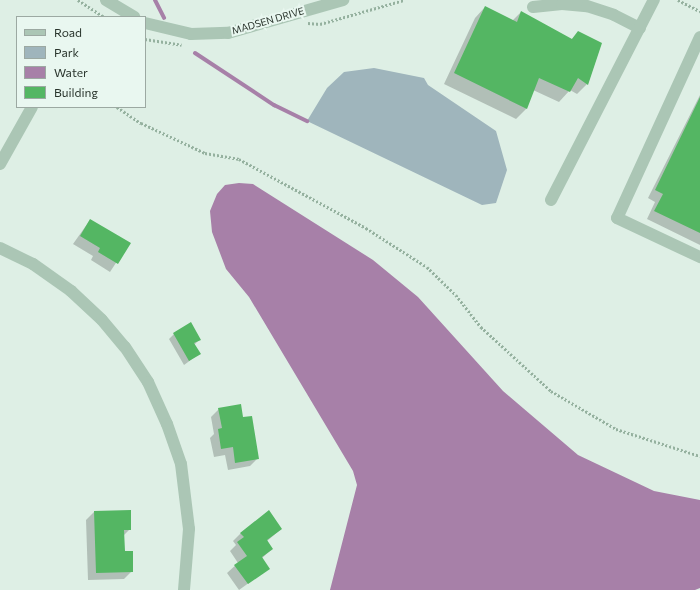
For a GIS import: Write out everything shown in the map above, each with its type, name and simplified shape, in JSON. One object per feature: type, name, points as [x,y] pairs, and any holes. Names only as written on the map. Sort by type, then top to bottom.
[{"type":"street","points":[[106,0],[132,16]]},
{"type":"street","name":"MADSEN DRIVE","points":[[146,24],[191,34],[228,33],[343,0]]},
{"type":"street","points":[[551,200],[654,0]]},
{"type":"street","points":[[533,7],[562,4],[588,6],[614,15],[640,28]]},
{"type":"street","points":[[700,37],[617,218],[700,257]]},
{"type":"street","points":[[0,164],[31,108]]},
{"type":"street","points":[[0,248],[33,264],[71,291],[102,320],[125,347],[148,382],[163,413],[181,468],[189,529],[184,590]]},
{"type":"path","points":[[78,0],[102,16]]},
{"type":"path","points":[[678,0],[700,11]]},
{"type":"path","points":[[119,108],[141,122],[206,152],[239,159],[366,228],[427,266],[456,295],[481,327],[503,350],[562,399],[616,429],[700,456]]},
{"type":"green space","points":[[374,68],[424,78],[428,85],[496,131],[507,170],[496,203],[482,205],[307,121],[327,88],[344,72]]},
{"type":"water","points":[[239,183],[253,184],[373,260],[418,297],[503,391],[578,455],[654,491],[700,500],[700,588],[695,590],[330,590],[357,485],[353,471],[249,297],[226,269],[212,232],[210,211],[217,194],[225,185]]},
{"type":"building","points":[[485,6],[517,22],[521,11],[572,39],[578,31],[602,43],[588,85],[578,78],[570,92],[539,78],[527,109],[454,73]]},
{"type":"building","points":[[700,97],[700,233],[654,211],[663,194],[655,190]]},
{"type":"building","points":[[90,219],[131,243],[118,264],[98,252],[100,248],[80,236]]},
{"type":"building","points":[[191,322],[201,340],[194,343],[201,354],[189,361],[173,333]]},
{"type":"building","points":[[241,404],[243,417],[252,416],[259,459],[235,463],[233,447],[221,449],[218,429],[222,428],[218,408]]},
{"type":"building","points":[[131,510],[131,530],[124,530],[125,551],[133,551],[133,572],[96,573],[94,511]]},
{"type":"building","points":[[269,510],[282,529],[267,540],[273,549],[262,557],[270,569],[248,584],[234,565],[247,556],[237,542],[244,537],[240,533]]},
{"type":"waterway","points":[[155,0],[164,18]]},
{"type":"waterway","points":[[195,53],[274,105],[307,121]]}]
